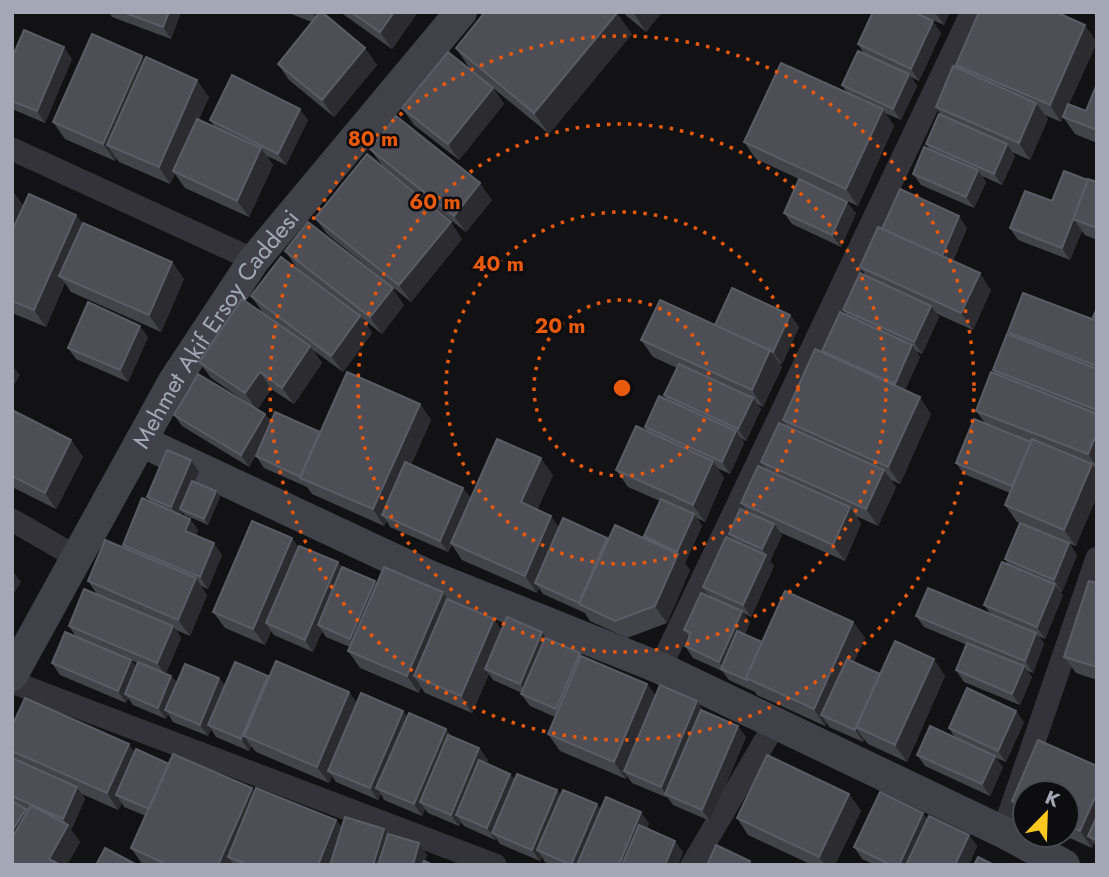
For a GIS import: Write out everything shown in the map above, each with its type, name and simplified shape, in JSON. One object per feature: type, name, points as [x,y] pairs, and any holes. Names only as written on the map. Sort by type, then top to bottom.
[{"type":"street","name":"Mehmet Akif Ersoy Caddesi","points":[[12,675],[174,381],[254,260],[461,12]]},
{"type":"street","points":[[660,668],[972,12]]},
{"type":"street","points":[[12,149],[254,260]]},
{"type":"street","points":[[141,441],[427,575],[660,668],[1003,832],[1064,865]]},
{"type":"street","points":[[12,520],[78,558]]},
{"type":"street","points":[[1003,832],[1097,558]]},
{"type":"street","points":[[12,682],[495,865]]},
{"type":"street","points":[[692,865],[775,723]]},
{"type":"building","points":[[123,12],[169,12],[163,27]]},
{"type":"building","points":[[320,12],[365,48],[322,100],[278,64]]},
{"type":"building","points":[[351,12],[394,12],[380,32]]},
{"type":"building","points":[[485,12],[617,13],[534,113],[456,48]]},
{"type":"building","points":[[873,12],[914,12],[933,21],[911,69],[858,44]]},
{"type":"building","points":[[979,12],[1056,12],[1085,25],[1050,105],[956,65]]},
{"type":"building","points":[[24,30],[64,47],[37,111],[12,101],[12,58]]},
{"type":"building","points":[[92,34],[142,56],[103,144],[53,122]]},
{"type":"building","points":[[858,51],[909,74],[893,109],[842,85]]},
{"type":"building","points":[[448,52],[493,88],[448,144],[402,108]]},
{"type":"building","points":[[146,57],[197,80],[159,167],[107,145]]},
{"type":"building","points":[[781,63],[883,109],[846,189],[744,142]]},
{"type":"building","points":[[953,66],[1036,103],[1019,143],[936,107]]},
{"type":"building","points":[[232,75],[300,109],[278,154],[210,120]]},
{"type":"building","points":[[1096,86],[1097,130],[1063,117],[1068,104],[1086,111]]},
{"type":"building","points":[[939,114],[1007,144],[994,174],[926,144]]},
{"type":"building","points":[[396,116],[480,183],[454,216],[370,149]]},
{"type":"building","points":[[197,119],[261,148],[237,201],[173,171]]},
{"type":"building","points":[[924,147],[978,170],[966,197],[913,174]]},
{"type":"building","points":[[367,154],[451,222],[399,285],[315,218]]},
{"type":"building","points":[[1064,171],[1088,180],[1062,248],[1010,228],[1025,191],[1052,201]]},
{"type":"building","points":[[799,179],[847,202],[832,235],[784,213]]},
{"type":"building","points":[[1088,179],[1097,182],[1097,228],[1073,219]]},
{"type":"building","points":[[900,189],[959,216],[942,256],[882,229]]},
{"type":"building","points":[[29,194],[76,215],[34,310],[12,301],[12,231]]},
{"type":"building","points":[[308,222],[393,288],[370,317],[285,251]]},
{"type":"building","points":[[83,223],[172,262],[149,315],[59,276]]},
{"type":"building","points":[[878,227],[980,273],[961,313],[860,267]]},
{"type":"building","points":[[281,257],[360,316],[331,356],[251,296]]},
{"type":"building","points":[[860,273],[931,306],[914,342],[843,310]]},
{"type":"building","points":[[732,288],[790,315],[773,352],[715,325]]},
{"type":"building","points":[[1023,293],[1097,321],[1097,366],[1008,332]]},
{"type":"building","points":[[242,299],[310,346],[282,388],[260,372],[245,393],[199,362]]},
{"type":"building","points":[[660,300],[770,350],[752,390],[641,340]]},
{"type":"building","points":[[88,302],[140,326],[120,370],[68,348]]},
{"type":"building","points":[[840,312],[912,345],[895,384],[822,351]]},
{"type":"building","points":[[1007,334],[1097,369],[1097,410],[993,370]]},
{"type":"building","points":[[815,349],[920,397],[888,467],[783,420]]},
{"type":"building","points":[[679,364],[753,398],[738,429],[664,395]]},
{"type":"building","points":[[347,372],[420,404],[373,509],[300,478]]},
{"type":"building","points":[[991,372],[1097,414],[1097,433],[1088,454],[976,411]]},
{"type":"building","points":[[198,374],[265,414],[241,455],[174,415]]},
{"type":"building","points":[[659,396],[736,431],[722,462],[645,427]]},
{"type":"building","points":[[12,410],[71,440],[45,493],[12,476]]},
{"type":"building","points":[[275,412],[320,432],[300,477],[256,456]]},
{"type":"building","points":[[974,419],[1031,442],[1012,486],[956,463]]},
{"type":"building","points":[[779,423],[884,470],[866,509],[761,462]]},
{"type":"building","points":[[636,426],[713,461],[693,505],[616,470]]},
{"type":"building","points":[[497,439],[541,458],[521,502],[551,516],[525,576],[451,543]]},
{"type":"building","points":[[1032,439],[1092,464],[1064,530],[1005,505]]},
{"type":"building","points":[[167,450],[191,460],[171,507],[147,497]]},
{"type":"building","points":[[405,462],[463,488],[440,541],[382,515]]},
{"type":"building","points":[[758,466],[850,507],[833,545],[741,503]]},
{"type":"building","points":[[192,481],[216,491],[204,519],[180,509]]},
{"type":"building","points":[[142,498],[190,519],[185,531],[214,543],[200,577],[123,545]]},
{"type":"building","points":[[661,499],[694,514],[677,552],[644,536]]},
{"type":"building","points":[[740,509],[774,524],[762,549],[729,534]]},
{"type":"building","points":[[563,518],[607,538],[579,603],[535,583]]},
{"type":"building","points":[[252,521],[292,538],[253,629],[213,612]]},
{"type":"building","points":[[1020,523],[1069,543],[1054,580],[1005,559]]},
{"type":"building","points":[[615,525],[678,554],[655,606],[615,621],[579,604]]},
{"type":"building","points":[[726,537],[766,555],[743,605],[703,587]]},
{"type":"building","points":[[105,540],[196,578],[178,620],[88,581]]},
{"type":"building","points":[[299,546],[338,562],[305,640],[266,623]]},
{"type":"building","points":[[1002,562],[1055,584],[1037,627],[984,605]]},
{"type":"building","points":[[342,567],[375,581],[350,639],[318,625]]},
{"type":"building","points":[[384,567],[443,592],[407,676],[348,651]]},
{"type":"building","points":[[1089,581],[1097,583],[1097,667],[1064,657]]},
{"type":"building","points":[[928,588],[1036,633],[1025,661],[916,616]]},
{"type":"building","points":[[84,589],[173,626],[157,663],[69,626]]},
{"type":"building","points":[[785,591],[853,622],[814,709],[746,678]]},
{"type":"building","points":[[701,593],[742,611],[719,662],[685,646],[691,633],[684,630]]},
{"type":"building","points":[[447,599],[494,619],[461,696],[414,676]]},
{"type":"building","points":[[507,617],[542,632],[520,684],[485,669]]},
{"type":"building","points":[[737,631],[762,642],[747,680],[721,669]]},
{"type":"building","points":[[65,632],[131,660],[118,691],[52,663]]},
{"type":"building","points":[[545,638],[580,653],[556,709],[521,694]]},
{"type":"building","points":[[895,641],[934,659],[895,745],[856,727]]},
{"type":"building","points":[[967,643],[1024,666],[1012,694],[956,670]]},
{"type":"building","points":[[581,656],[647,684],[614,762],[548,734]]},
{"type":"building","points":[[847,659],[880,674],[855,730],[821,715]]},
{"type":"building","points":[[276,661],[349,692],[317,767],[244,736]]},
{"type":"building","points":[[138,662],[171,676],[158,708],[125,694]]},
{"type":"building","points":[[235,662],[268,676],[241,739],[208,725]]},
{"type":"building","points":[[185,664],[219,678],[200,725],[165,710]]},
{"type":"building","points":[[660,685],[697,701],[661,787],[624,771]]},
{"type":"building","points":[[967,688],[1016,711],[998,751],[949,728]]},
{"type":"building","points":[[361,693],[403,711],[370,788],[328,771]]},
{"type":"building","points":[[25,698],[129,744],[107,793],[12,751],[12,726]]},
{"type":"building","points":[[701,710],[738,726],[702,810],[665,794]]},
{"type":"building","points":[[409,713],[446,729],[414,804],[376,788]]},
{"type":"building","points":[[930,726],[995,756],[982,784],[917,755]]},
{"type":"building","points":[[448,735],[479,748],[451,815],[420,802]]},
{"type":"building","points":[[1038,740],[1097,766],[1097,793],[1081,829],[1081,779],[1021,779]]},
{"type":"building","points":[[136,749],[169,764],[149,809],[116,795]]},
{"type":"building","points":[[173,754],[252,788],[218,865],[168,865],[131,848]]},
{"type":"building","points":[[767,755],[849,794],[819,857],[737,818]]},
{"type":"building","points":[[12,758],[77,787],[63,819],[12,796]]},
{"type":"building","points":[[479,760],[510,774],[487,828],[456,815]]},
{"type":"building","points":[[517,774],[557,790],[532,850],[492,833]]},
{"type":"building","points":[[256,788],[336,820],[318,865],[249,865],[228,857]]},
{"type":"building","points":[[563,790],[597,804],[571,865],[537,850]]},
{"type":"building","points":[[880,792],[923,813],[899,865],[891,865],[854,847]]},
{"type":"building","points":[[606,797],[641,812],[619,865],[577,865]]},
{"type":"building","points":[[12,801],[26,809],[12,831]]},
{"type":"building","points":[[31,805],[68,825],[49,859],[60,865],[12,865],[12,838]]},
{"type":"building","points":[[929,816],[969,835],[955,865],[906,865]]},
{"type":"building","points":[[1097,816],[1097,840],[1088,836]]},
{"type":"building","points":[[345,817],[384,829],[373,865],[330,865]]},
{"type":"building","points":[[639,825],[675,841],[665,865],[622,865]]},
{"type":"building","points":[[388,834],[419,843],[413,865],[378,865]]},
{"type":"building","points":[[716,845],[750,861],[749,865],[707,865]]},
{"type":"building","points":[[105,848],[137,865],[96,865]]},
{"type":"building","points":[[978,857],[994,865],[974,865]]}]
